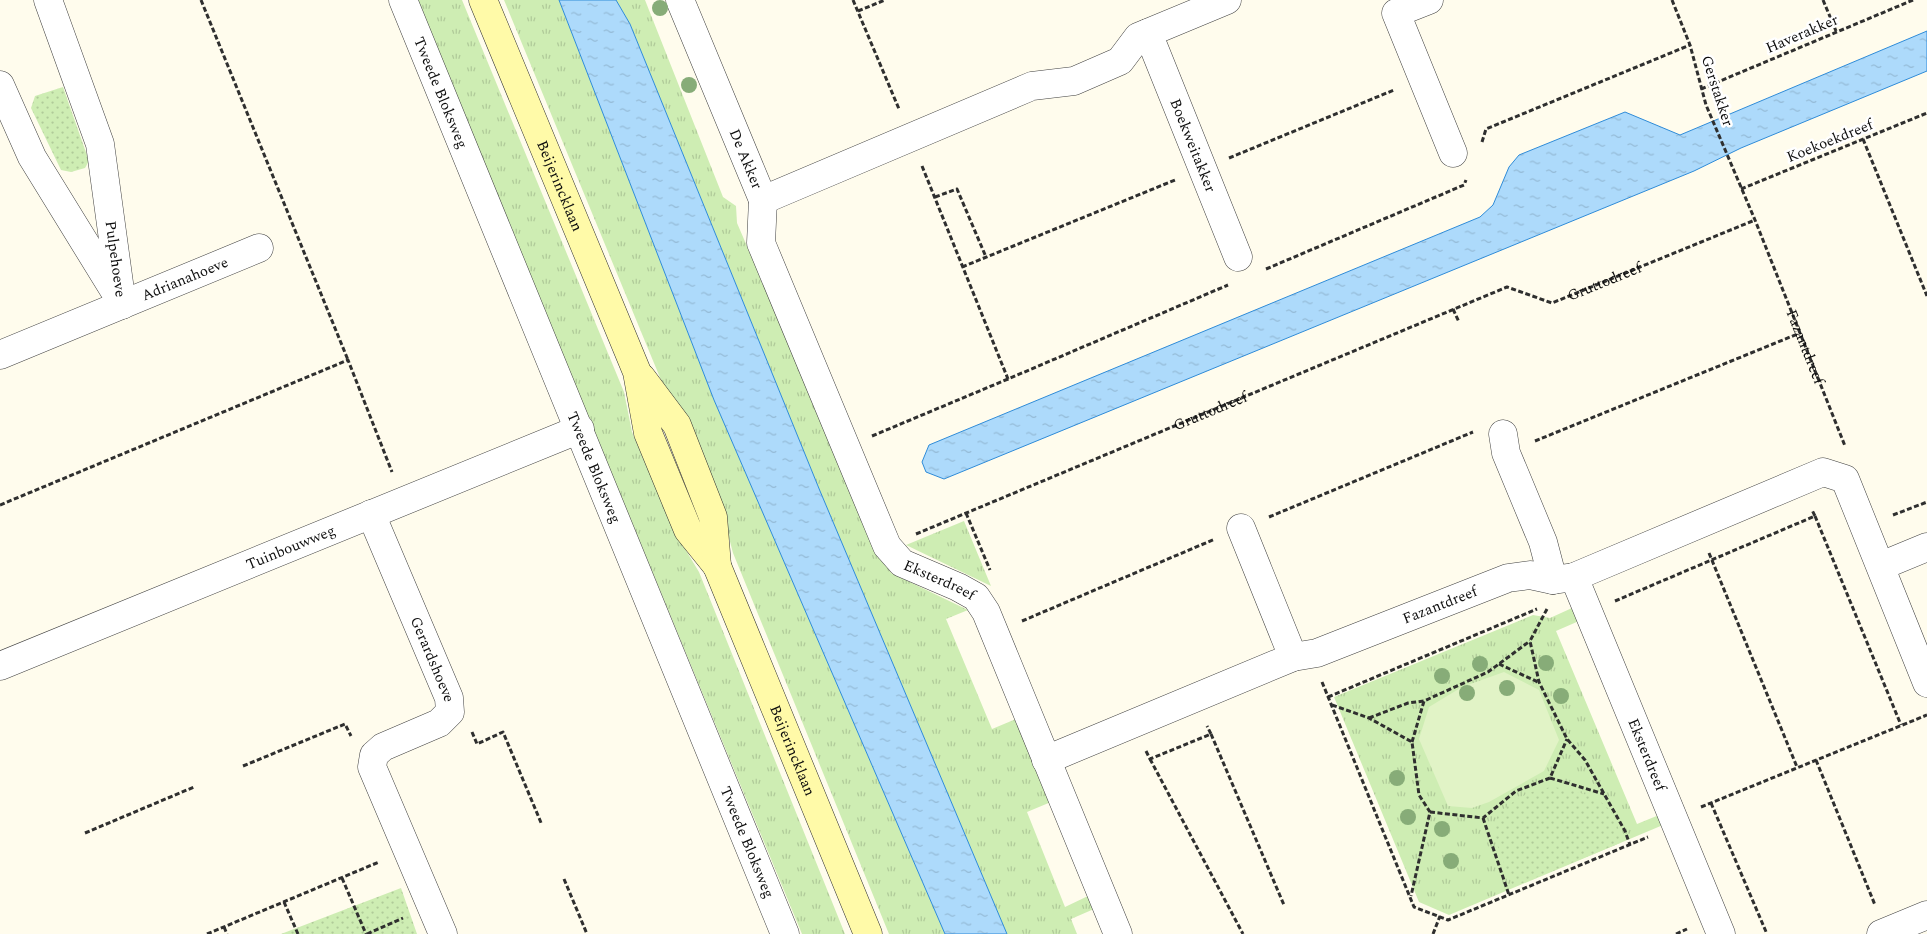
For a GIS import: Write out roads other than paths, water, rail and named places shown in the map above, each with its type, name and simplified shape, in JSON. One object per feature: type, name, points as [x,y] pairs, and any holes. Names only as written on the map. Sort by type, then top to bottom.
[{"type":"main road","name":"Beijerincklaan","points":[[483,0],[637,372],[677,425],[713,517],[717,566],[868,934]]},
{"type":"street","name":"Pulpehoeve","points":[[48,0],[100,144],[122,305]]},
{"type":"street","name":"Tweede Bloksweg","points":[[404,0],[785,934]]},
{"type":"street","name":"De Akker","points":[[680,0],[763,200],[1032,86],[1074,81],[1120,61],[1138,37],[1227,0]]},
{"type":"street","points":[[1429,0],[1393,7],[1453,153]]},
{"type":"street","name":"Boekweitakker","points":[[1148,33],[1238,257]]},
{"type":"street","name":"Pulpehoeve","points":[[0,85],[32,157],[122,305]]},
{"type":"street","name":"Eksterdreef","points":[[763,200],[761,243],[888,546],[902,563],[958,587],[976,597],[986,612],[1118,934]]},
{"type":"street","name":"Adrianahoeve","points":[[0,355],[259,248]]},
{"type":"street","name":"Tuinbouwweg","points":[[0,666],[580,429]]},
{"type":"street","points":[[1505,443],[1543,542],[1563,578],[1697,525],[1823,472],[1845,479],[1927,683]]},
{"type":"street","name":"Gerardshoeve","points":[[370,514],[449,698],[450,712],[439,723],[383,746],[374,756],[372,767],[443,934]]},
{"type":"street","points":[[1241,528],[1301,655]]},
{"type":"street","points":[[1881,566],[1927,548]]},
{"type":"street","name":"Fazantdreef","points":[[1046,760],[1301,655],[1508,578],[1530,575],[1563,578]]},
{"type":"street","name":"Eksterdreef","points":[[1563,578],[1589,612],[1721,934]]},
{"type":"street","points":[[1884,933],[1927,915]]},
{"type":"water","points":[[559,0],[616,0],[630,24],[820,491],[1007,934],[945,934],[714,400]]},
{"type":"water","points":[[1927,31],[1927,71],[1741,148],[1694,171],[944,479],[926,472],[922,462],[929,445],[1480,217],[1493,205],[1509,167],[1519,155],[1625,112],[1680,135]]}]
